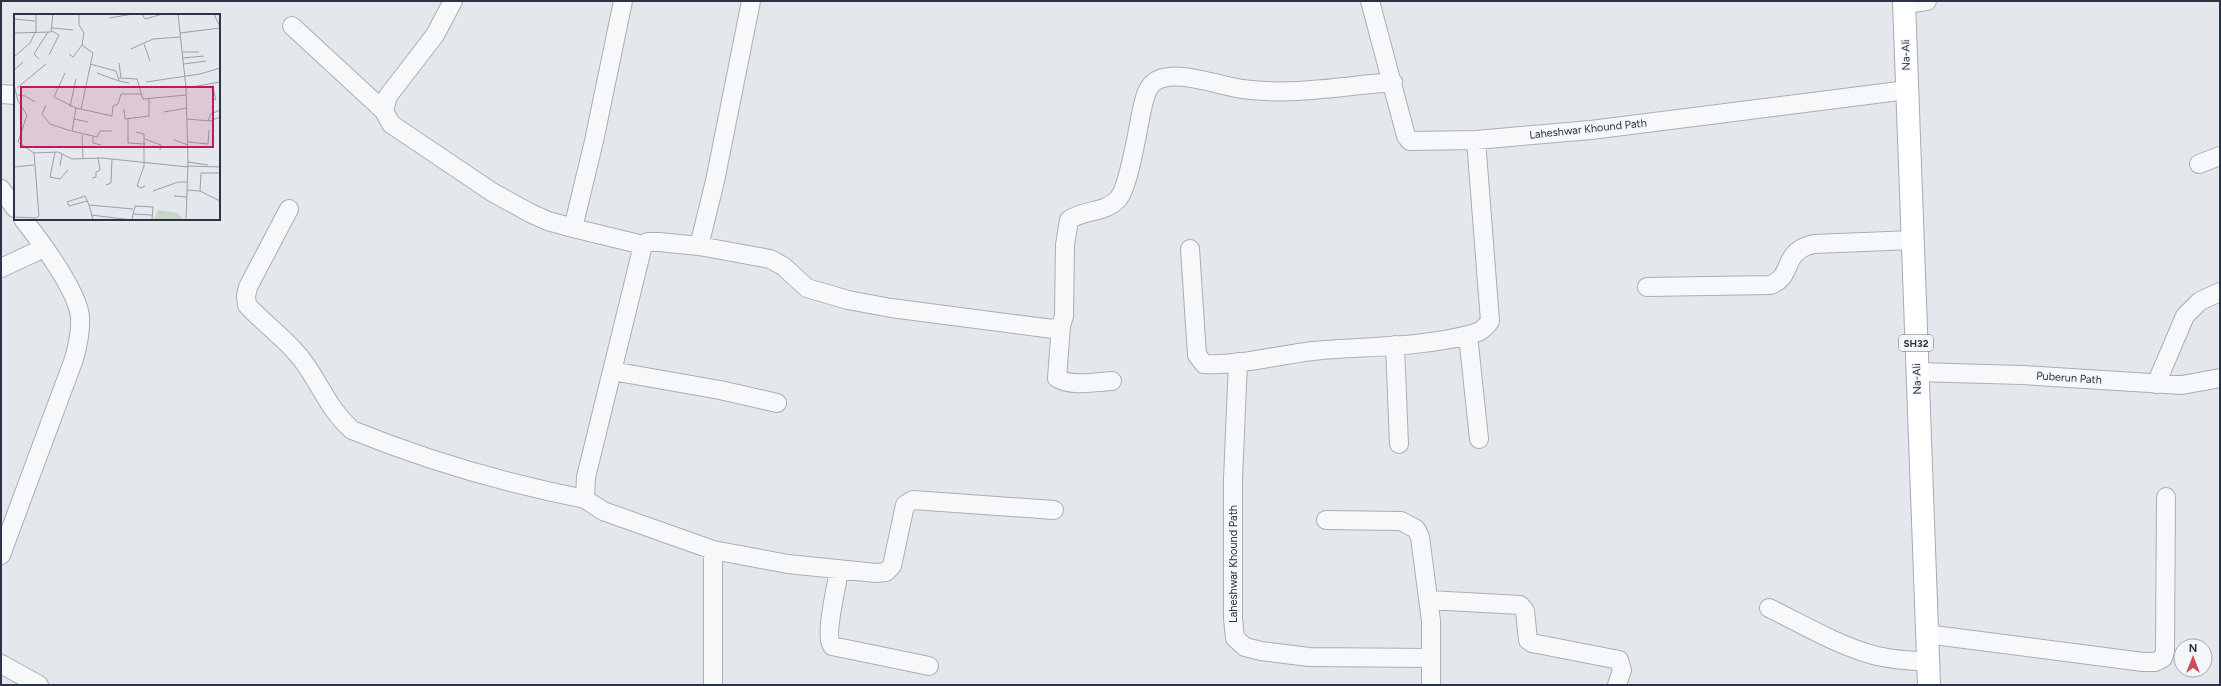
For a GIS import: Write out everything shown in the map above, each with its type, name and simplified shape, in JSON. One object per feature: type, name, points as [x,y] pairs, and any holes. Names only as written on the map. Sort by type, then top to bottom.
[{"type":"main road","name":"Na-Ali","points":[[1905,2],[1926,634],[1929,685]]},
{"type":"street","points":[[384,111],[388,96],[435,35],[453,1]]},
{"type":"street","points":[[573,228],[594,142],[623,1]]},
{"type":"street","points":[[699,246],[715,181],[751,1]]},
{"type":"street","points":[[1112,381],[1070,382],[1062,381],[1057,378],[1061,326],[1064,316],[1067,225],[1069,220],[1075,215],[1104,208],[1120,196],[1128,174],[1145,98],[1150,85],[1157,80],[1177,76],[1242,89],[1283,91],[1393,82],[1370,1]]},
{"type":"street","points":[[1905,2],[1928,1]]},
{"type":"street","points":[[292,26],[384,111],[391,124],[492,192],[548,221],[643,245],[648,242],[659,242],[699,246],[770,259],[783,266],[807,288],[848,300],[891,308],[1029,327],[1053,329],[1061,326]]},
{"type":"street","name":"Laheshwar Khound Path","points":[[1393,82],[1406,136],[1410,141],[1476,140],[1623,126],[1907,90]]},
{"type":"street","points":[[1,94],[14,95]]},
{"type":"street","points":[[1190,249],[1197,355],[1199,361],[1204,364],[1212,365],[1238,362],[1311,351],[1395,345],[1468,335],[1485,328],[1490,321],[1476,140]]},
{"type":"street","points":[[2199,164],[2220,156]]},
{"type":"street","points":[[1,189],[14,207]]},
{"type":"street","points":[[289,209],[248,287],[246,296],[247,305],[299,356],[308,367],[322,394],[341,421],[352,430],[451,467],[522,486],[585,499],[603,511],[713,550],[788,564],[839,570],[876,573],[886,572],[892,566],[905,505],[913,500],[1054,510]]},
{"type":"street","points":[[1,268],[34,234],[59,270],[75,302],[80,316],[78,342],[44,442],[1,555]]},
{"type":"street","points":[[1647,286],[1770,285],[1781,279],[1792,257],[1802,247],[1814,244],[1913,240]]},
{"type":"street","points":[[585,499],[586,477],[643,245]]},
{"type":"street","points":[[2156,384],[2185,316],[2200,301],[2220,292]]},
{"type":"street","points":[[1468,335],[1479,439]]},
{"type":"street","points":[[1395,345],[1399,444]]},
{"type":"street","name":"Laheshwar Khound Path","points":[[1238,362],[1233,479],[1233,618],[1235,638],[1245,647],[1284,654],[1431,658]]},
{"type":"street","points":[[612,371],[720,390],[777,403]]},
{"type":"street","name":"Puberun Path","points":[[1917,372],[2022,375],[2182,385],[2220,378]]},
{"type":"street","points":[[1926,634],[2143,662],[2155,662],[2163,658],[2165,651],[2166,497]]},
{"type":"street","points":[[1326,520],[1401,521],[1411,524],[1416,529],[1420,537],[1429,600],[1431,685]]},
{"type":"street","points":[[712,685],[713,550]]},
{"type":"street","points":[[839,570],[829,630],[829,642],[832,646],[929,666]]},
{"type":"street","points":[[1429,600],[1520,605],[1525,611],[1528,640],[1532,643],[1619,660],[1622,670],[1617,685]]},
{"type":"street","points":[[1769,608],[1853,648],[1870,654],[1897,660],[1928,662]]},
{"type":"street","points":[[1,664],[39,685]]}]
